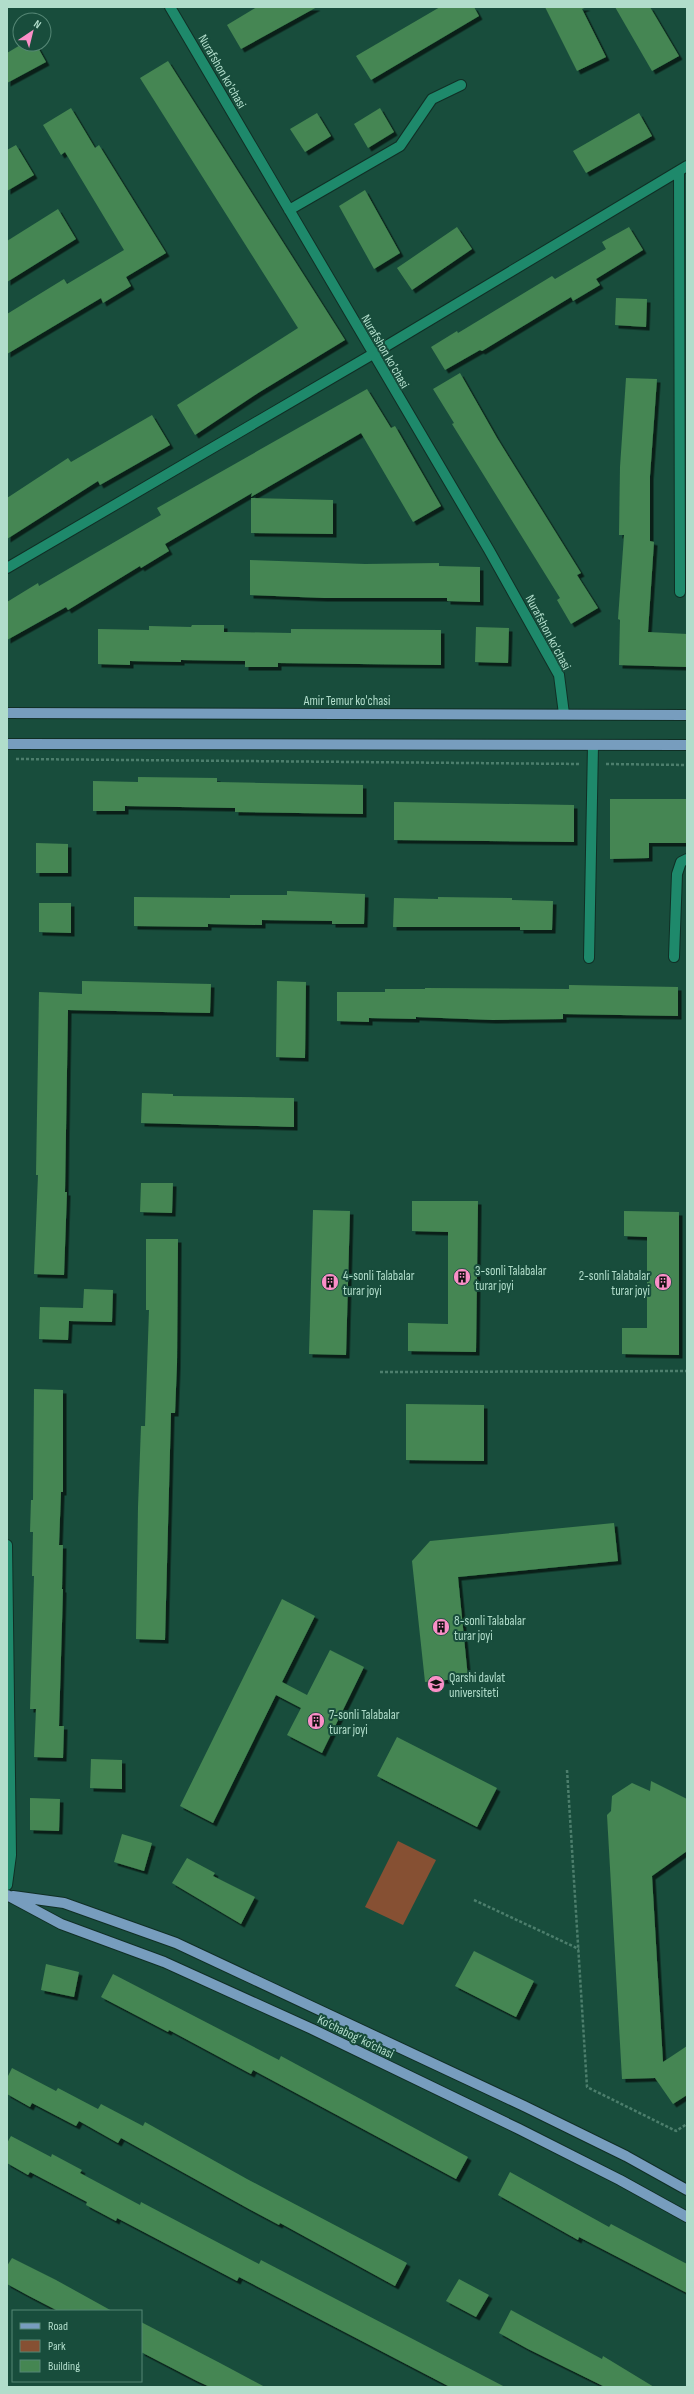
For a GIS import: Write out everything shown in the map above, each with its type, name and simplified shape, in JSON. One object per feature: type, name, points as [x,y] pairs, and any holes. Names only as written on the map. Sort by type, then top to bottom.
[{"type":"main road","name":"Amir Temur ko'chasi","points":[[7,713],[687,715]]},
{"type":"main road","points":[[7,744],[687,745]]},
{"type":"main road","name":"Ko‘chabog‘ ko‘chasi","points":[[7,1895],[64,1903],[176,1943],[524,2106],[626,2156],[687,2190]]},
{"type":"main road","name":"Ko‘chabog‘ ko‘chasi","points":[[7,1895],[61,1924],[164,1962],[312,2029],[514,2126],[620,2180],[687,2217]]},
{"type":"street","name":"Nurafshon ko'chasi","points":[[170,7],[489,550],[560,675],[564,714]]},
{"type":"street","points":[[289,210],[400,146],[432,99],[461,85]]},
{"type":"street","points":[[7,568],[373,354],[683,168]]},
{"type":"street","points":[[680,592],[683,168]]},
{"type":"street","points":[[589,958],[594,764],[593,745]]},
{"type":"street","points":[[674,957],[677,874],[681,862],[687,859]]},
{"type":"street","points":[[7,1545],[11,1856],[7,1885]]},
{"type":"path","points":[[15,759],[687,764]]},
{"type":"path","points":[[380,1372],[687,1370]]},
{"type":"path","points":[[567,1770],[588,2087],[676,2131],[687,2124]]},
{"type":"path","points":[[474,1900],[579,1949]]},
{"type":"green space","points":[[398,1841],[436,1860],[403,1925],[365,1907]]},
{"type":"building","points":[[257,7],[317,7],[241,49],[227,25]]},
{"type":"building","points":[[440,7],[474,7],[479,16],[371,80],[356,56]]},
{"type":"building","points":[[545,7],[587,7],[582,9],[606,57],[577,71]]},
{"type":"building","points":[[615,7],[650,7],[679,56],[652,71]]},
{"type":"building","points":[[12,50],[12,52],[40,52],[46,62],[7,83],[7,53]]},
{"type":"building","points":[[168,61],[345,340],[258,393],[195,435],[177,405],[298,328],[140,78]]},
{"type":"building","points":[[71,108],[95,148],[99,145],[166,253],[126,277],[131,286],[103,303],[101,298],[7,354],[7,314],[64,279],[67,284],[124,250],[65,152],[61,155],[43,125]]},
{"type":"building","points":[[380,108],[394,132],[368,148],[354,124]]},
{"type":"building","points":[[317,113],[331,136],[305,152],[290,129]]},
{"type":"building","points":[[639,113],[652,136],[586,173],[573,151]]},
{"type":"building","points":[[16,145],[34,175],[7,191],[7,150]]},
{"type":"building","points":[[365,190],[400,253],[374,269],[339,206]]},
{"type":"building","points":[[58,209],[76,239],[7,282],[7,241]]},
{"type":"building","points":[[457,227],[472,249],[412,290],[397,268]]},
{"type":"building","points":[[629,227],[643,250],[596,279],[600,285],[573,301],[571,297],[482,351],[480,350],[445,370],[431,347],[457,331],[458,333],[552,276],[555,279],[606,249],[602,242]]},
{"type":"building","points":[[616,298],[647,299],[646,327],[615,325]]},
{"type":"building","points":[[460,373],[497,438],[581,573],[577,575],[598,608],[571,624],[557,600],[560,598],[452,424],[454,423],[433,389]]},
{"type":"building","points":[[626,378],[657,379],[650,476],[650,541],[654,542],[648,632],[687,634],[687,667],[619,665],[620,620],[618,619],[624,535],[619,535],[620,467]]},
{"type":"building","points":[[367,389],[391,428],[395,426],[441,506],[413,522],[361,433],[251,497],[252,493],[165,544],[169,551],[141,568],[140,566],[68,610],[66,607],[7,640],[7,602],[38,583],[39,586],[161,515],[157,508]]},
{"type":"building","points":[[152,415],[170,445],[100,485],[98,481],[7,539],[7,498],[68,458],[71,462]]},
{"type":"building","points":[[251,498],[333,500],[333,534],[251,533]]},
{"type":"building","points":[[250,560],[365,564],[439,563],[439,566],[480,567],[480,602],[447,601],[447,598],[324,598],[250,595]]},
{"type":"building","points":[[192,625],[224,625],[224,632],[291,633],[291,629],[441,630],[441,665],[278,663],[278,667],[245,667],[245,661],[181,660],[181,662],[130,661],[130,665],[98,664],[98,629],[149,630],[149,626],[191,627]]},
{"type":"building","points":[[476,627],[509,628],[508,663],[475,662]]},
{"type":"building","points":[[138,777],[217,778],[217,782],[363,785],[363,814],[235,812],[235,808],[125,806],[125,811],[93,811],[93,781],[138,782]]},
{"type":"building","points":[[610,799],[687,799],[687,843],[649,843],[649,858],[610,859]]},
{"type":"building","points":[[394,802],[574,805],[574,842],[394,840]]},
{"type":"building","points":[[36,843],[68,844],[68,873],[36,873]]},
{"type":"building","points":[[287,891],[365,894],[364,924],[332,924],[332,921],[262,920],[262,925],[208,924],[208,927],[134,926],[134,897],[230,898],[230,895],[287,895]]},
{"type":"building","points":[[438,897],[512,898],[512,900],[553,901],[552,930],[520,930],[520,927],[393,927],[394,898],[438,899]]},
{"type":"building","points":[[39,903],[71,903],[71,933],[39,932]]},
{"type":"building","points":[[82,981],[211,984],[210,1013],[68,1010],[65,1192],[67,1192],[64,1275],[34,1274],[38,1175],[36,1175],[39,992],[82,994]]},
{"type":"building","points":[[277,981],[306,982],[305,1058],[276,1057]]},
{"type":"building","points":[[569,985],[678,987],[678,1016],[563,1014],[563,1019],[493,1020],[416,1017],[416,1019],[369,1018],[369,1022],[337,1021],[337,992],[385,992],[385,989],[425,988],[569,989]]},
{"type":"building","points":[[142,1093],[173,1094],[173,1096],[294,1098],[294,1127],[141,1123]]},
{"type":"building","points":[[141,1183],[173,1183],[172,1213],[140,1212]]},
{"type":"building","name":"3-sonli Talabalar turar joyi","points":[[412,1201],[478,1201],[476,1352],[408,1351],[408,1323],[448,1324],[448,1232],[412,1231]]},
{"type":"building","name":"4-sonli Talabalar turar joyi","points":[[313,1210],[350,1211],[346,1355],[309,1354]]},
{"type":"building","name":"2-sonli Talabalar turar joyi","points":[[624,1211],[679,1212],[679,1355],[622,1354],[622,1328],[647,1328],[647,1237],[624,1236]]},
{"type":"building","points":[[146,1239],[178,1239],[177,1364],[175,1413],[171,1413],[165,1640],[136,1639],[141,1426],[145,1426],[149,1310],[146,1310]]},
{"type":"building","points":[[84,1289],[113,1290],[112,1322],[69,1321],[68,1340],[39,1339],[40,1307],[83,1308]]},
{"type":"building","points":[[34,1389],[63,1390],[63,1492],[61,1492],[59,1545],[63,1545],[63,1589],[59,1726],[64,1726],[63,1758],[34,1757],[36,1709],[30,1709],[34,1576],[32,1576],[33,1532],[30,1532],[31,1500],[33,1500]]},
{"type":"building","points":[[406,1404],[484,1405],[484,1461],[406,1460]]},
{"type":"building","name":"8-sonli Talabalar turar joyi","points":[[614,1523],[618,1561],[458,1577],[468,1678],[425,1682],[412,1561],[430,1541]]},
{"type":"building","name":"7-sonli Talabalar turar joyi","points":[[282,1599],[315,1616],[282,1682],[307,1695],[330,1650],[364,1667],[322,1753],[287,1735],[301,1708],[276,1695],[213,1823],[180,1806]]},
{"type":"building","points":[[397,1737],[497,1788],[477,1827],[377,1776]]},
{"type":"building","points":[[91,1759],[122,1760],[122,1789],[90,1788]]},
{"type":"building","points":[[651,1781],[687,1799],[687,1851],[652,1876],[663,2062],[687,2046],[687,2095],[673,2104],[655,2078],[622,2079],[607,1815],[611,1811],[612,1796],[632,1783],[650,1791]]},
{"type":"building","points":[[30,1798],[60,1799],[59,1831],[30,1830]]},
{"type":"building","points":[[122,1834],[152,1843],[144,1871],[114,1862]]},
{"type":"building","points":[[187,1858],[215,1873],[213,1876],[255,1897],[241,1924],[172,1883]]},
{"type":"building","points":[[474,1951],[534,1981],[516,2017],[455,1986]]},
{"type":"building","points":[[46,1964],[79,1972],[74,1997],[41,1990]]},
{"type":"building","points":[[113,1974],[279,2060],[281,2056],[468,2157],[456,2179],[253,2070],[251,2074],[169,2030],[168,2032],[101,1997]]},
{"type":"building","points":[[12,2068],[56,2091],[58,2088],[98,2109],[101,2104],[143,2126],[145,2122],[247,2179],[407,2263],[395,2286],[280,2223],[279,2225],[249,2209],[121,2138],[118,2143],[79,2121],[76,2126],[32,2103],[30,2107],[7,2094],[7,2078]]},
{"type":"building","points":[[11,2136],[51,2157],[52,2154],[82,2170],[80,2173],[140,2205],[141,2202],[259,2264],[261,2260],[505,2387],[450,2387],[239,2277],[237,2281],[117,2218],[116,2221],[86,2205],[87,2202],[30,2172],[28,2175],[7,2163],[7,2143]]},
{"type":"building","points":[[510,2172],[609,2227],[611,2224],[687,2264],[687,2293],[579,2237],[578,2240],[498,2195]]},
{"type":"building","points":[[12,2258],[110,2310],[56,2310],[7,2284],[7,2266]]},
{"type":"building","points":[[459,2279],[489,2295],[476,2317],[446,2301]]},
{"type":"building","points":[[511,2310],[602,2359],[603,2356],[654,2387],[605,2387],[528,2349],[499,2333]]},
{"type":"building","points":[[142,2323],[265,2387],[210,2387],[142,2353]]},
{"type":"place","name":"3-sonli Talabalar turar joyi","points":[[462,1277]]},
{"type":"place","name":"4-sonli Talabalar turar joyi","points":[[330,1282]]},
{"type":"place","name":"2-sonli Talabalar turar joyi","points":[[663,1282]]},
{"type":"place","name":"8-sonli Talabalar turar joyi","points":[[441,1627]]},
{"type":"place","name":"Qarshi davlat universiteti","points":[[436,1684]]},
{"type":"place","name":"7-sonli Talabalar turar joyi","points":[[316,1721]]}]
